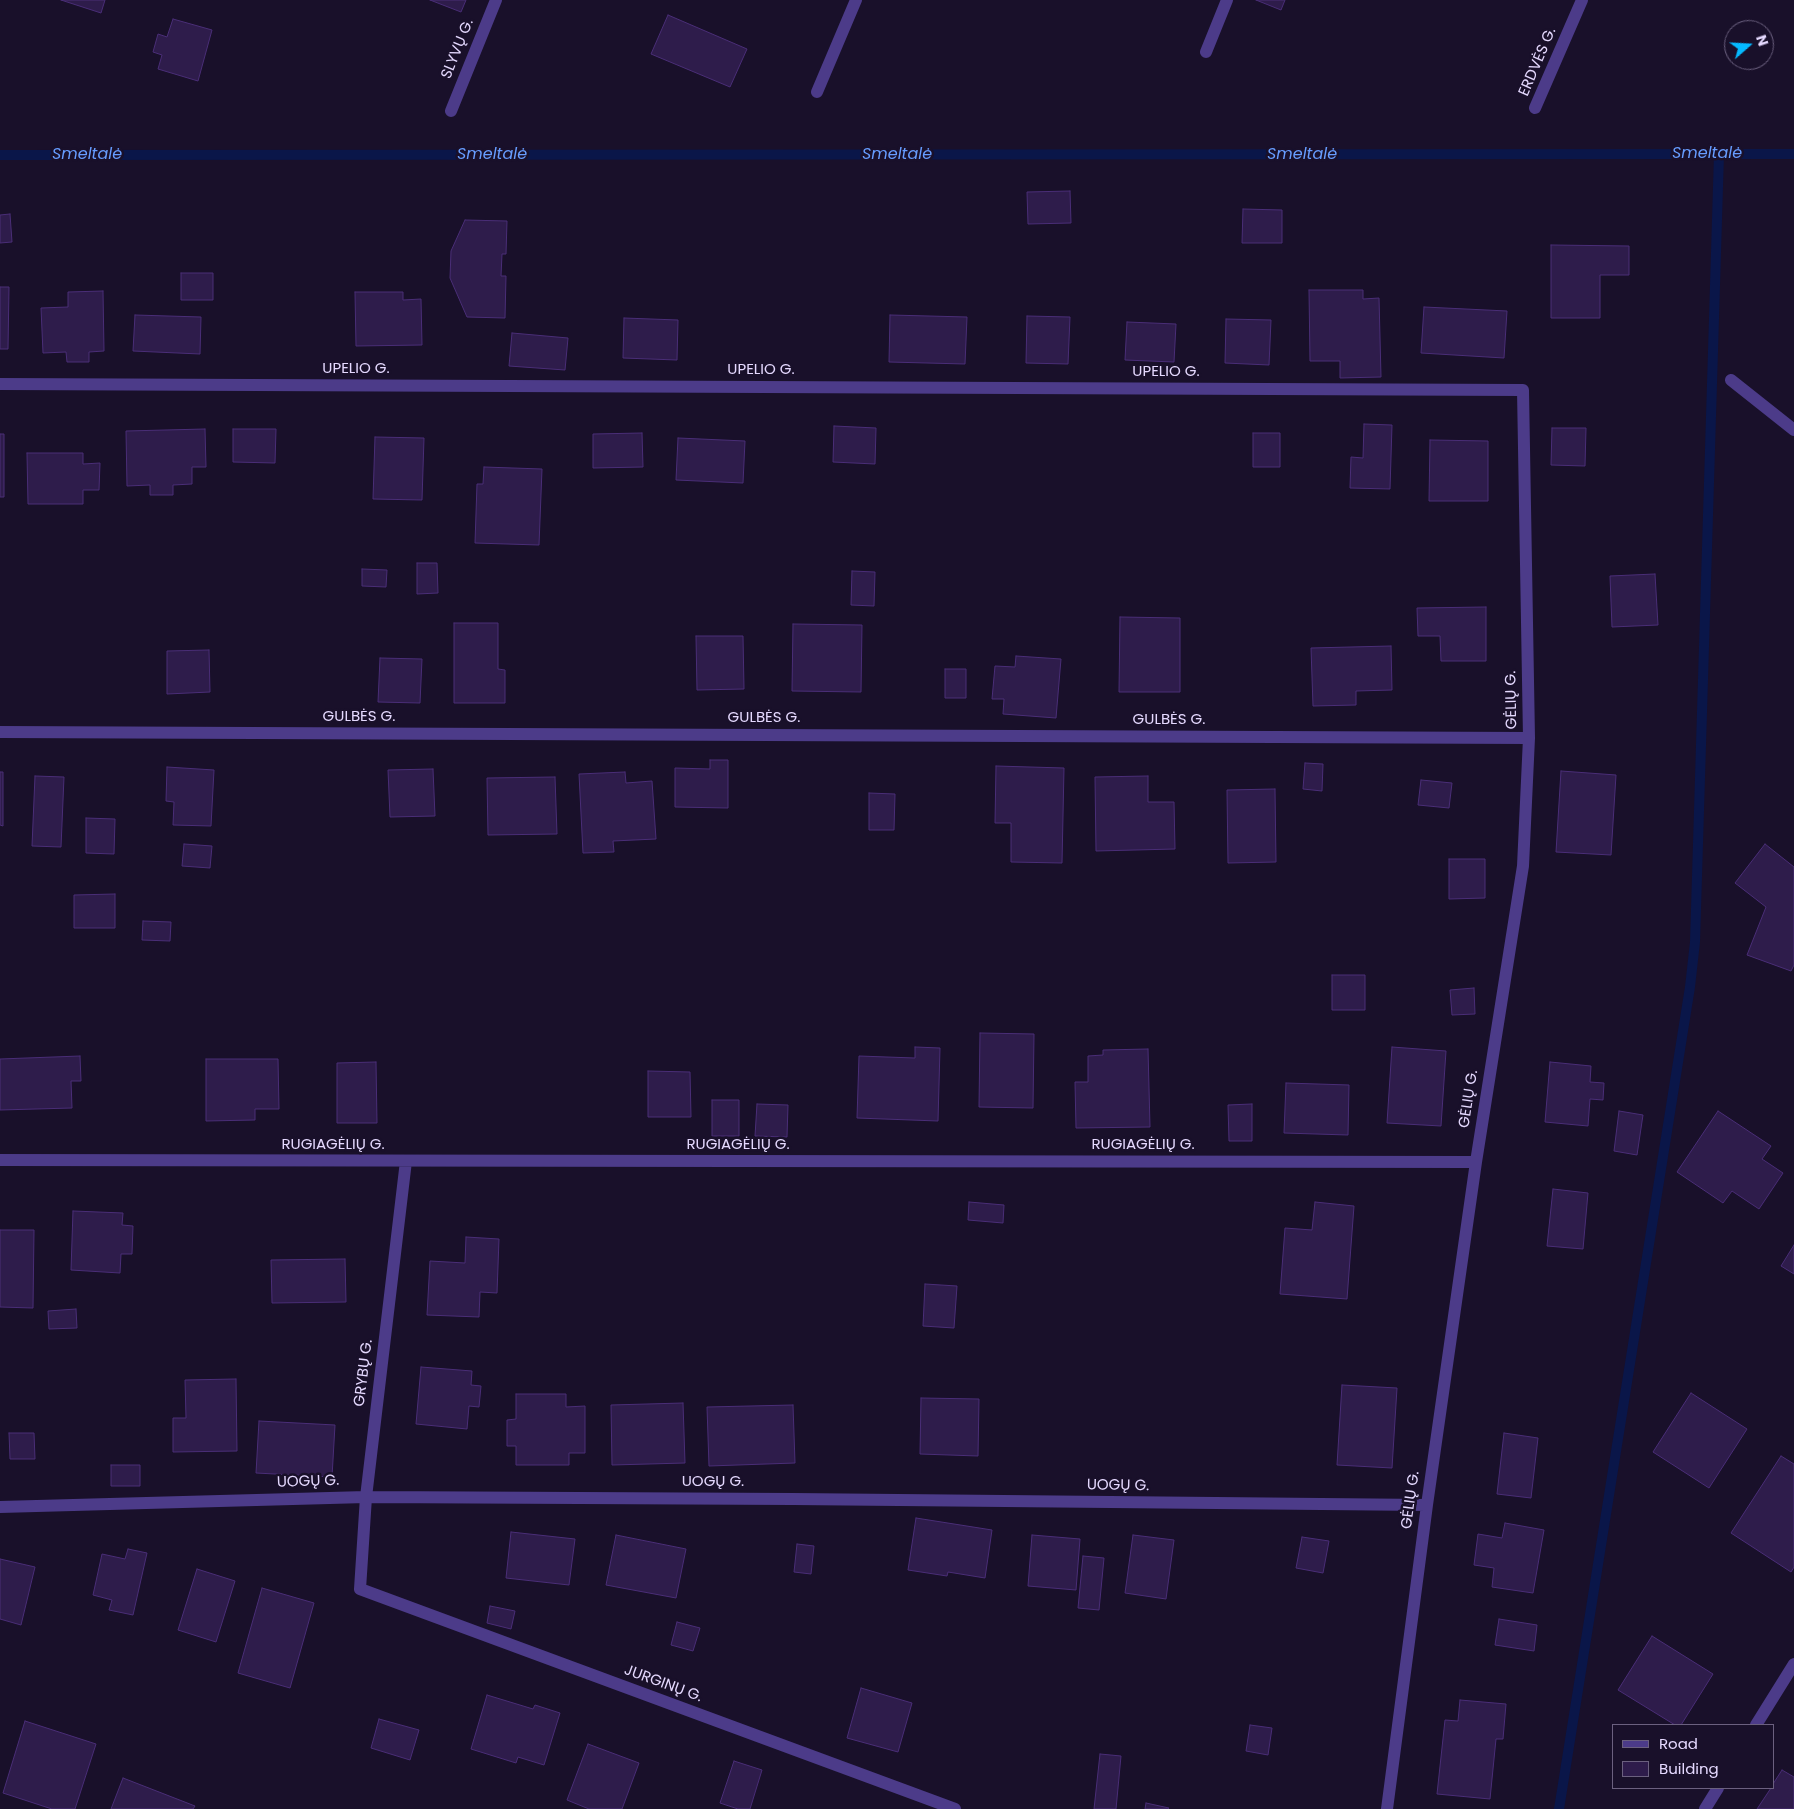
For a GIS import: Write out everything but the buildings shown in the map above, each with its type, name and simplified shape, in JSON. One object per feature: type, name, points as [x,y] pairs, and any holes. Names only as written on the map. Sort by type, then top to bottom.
[{"type":"street","name":"SLYVŲ G.","points":[[451,111],[496,0]]},
{"type":"street","points":[[817,92],[856,0]]},
{"type":"street","points":[[1206,52],[1227,0]]},
{"type":"street","name":"ERDVĖS G.","points":[[1536,108],[1582,0]]},
{"type":"street","points":[[1731,380],[1794,430]]},
{"type":"street","name":"UPELIO G.","points":[[0,384],[1523,390]]},
{"type":"street","name":"GĖLIŲ G.","points":[[1387,1809],[1427,1505],[1476,1162],[1523,866],[1529,738],[1523,390]]},
{"type":"street","name":"GULBĖS G.","points":[[0,732],[1529,738]]},
{"type":"street","name":"RUGIAGĖLIŲ G.","points":[[0,1160],[1476,1162]]},
{"type":"street","name":"GRYBŲ G.","points":[[360,1589],[366,1497],[406,1161]]},
{"type":"street","name":"UOGŲ G.","points":[[0,1507],[366,1497],[1427,1505]]},
{"type":"street","name":"JURGINŲ G.","points":[[360,1589],[955,1809]]},
{"type":"street","points":[[1757,1724],[1794,1664]]},
{"type":"street","points":[[1705,1809],[1717,1789]]},
{"type":"waterway","points":[[1559,1809],[1690,987],[1695,942],[1719,154]]},
{"type":"waterway","name":"Smeltalė","points":[[0,155],[1794,154]]}]
